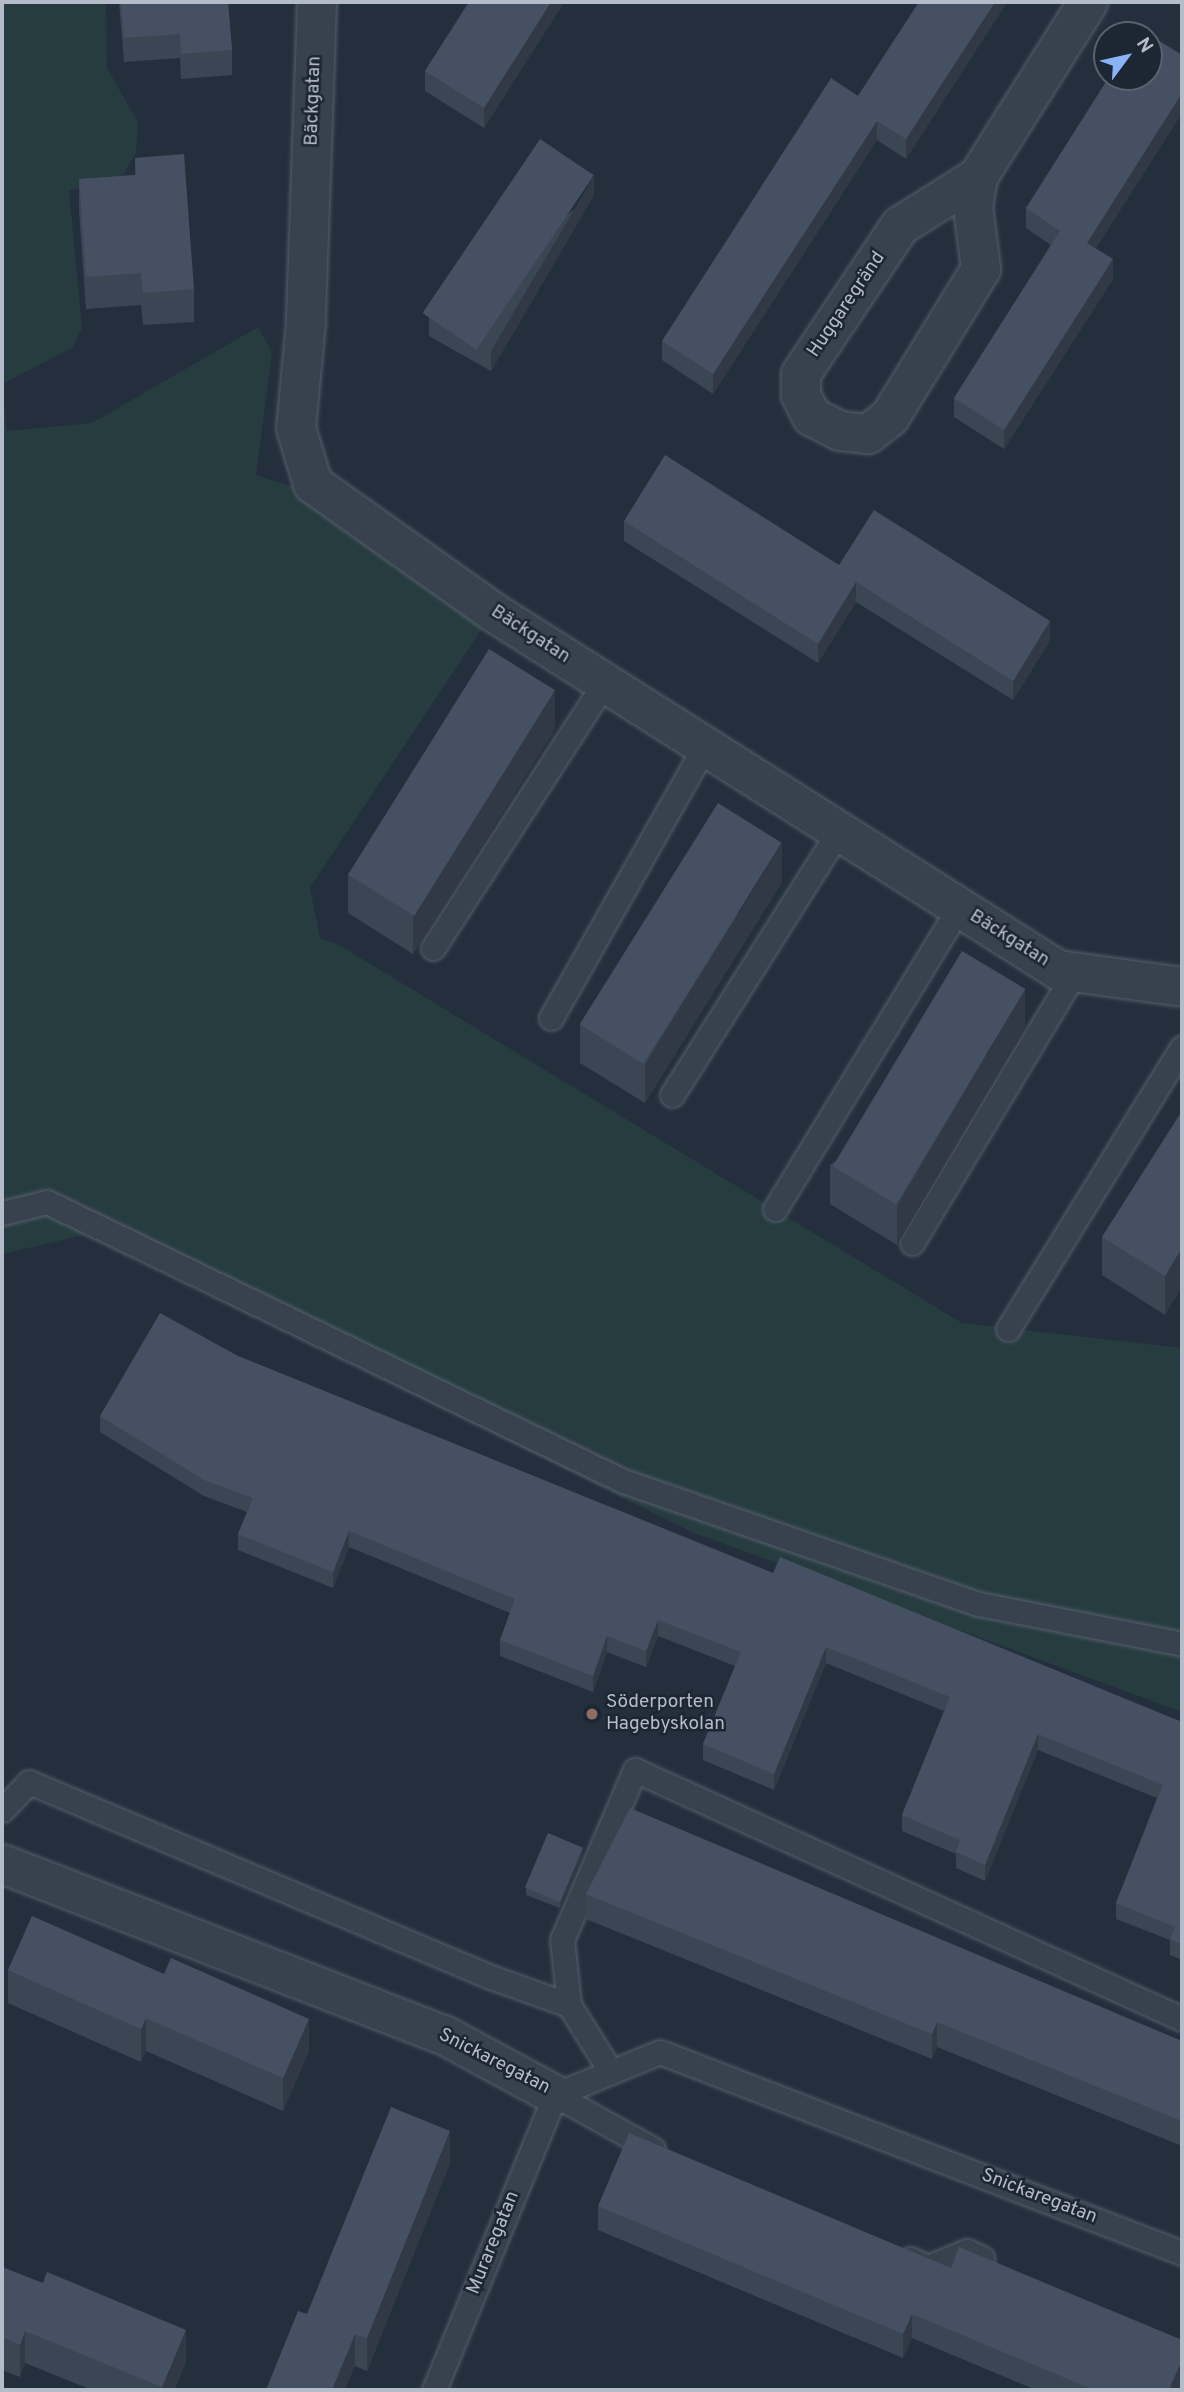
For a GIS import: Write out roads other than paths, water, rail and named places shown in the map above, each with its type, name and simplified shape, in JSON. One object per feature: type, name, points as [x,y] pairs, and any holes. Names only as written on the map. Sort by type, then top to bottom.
[{"type":"street","name":"Bäckgatan","points":[[317,2],[306,323],[296,428],[313,484],[493,612],[1058,970],[1182,987]]},
{"type":"street","name":"Huggaregränd","points":[[978,177],[900,226],[801,374],[802,395],[813,417],[840,431],[868,434],[890,417],[981,269],[973,207],[978,177],[1088,2]]},
{"type":"street","name":"Snickaregatan","points":[[2,1864],[444,2035],[555,2095]]},
{"type":"lane","points":[[433,948],[605,682]]},
{"type":"lane","points":[[551,1018],[705,747]]},
{"type":"lane","points":[[672,1095],[839,831]]},
{"type":"lane","points":[[775,1209],[959,908]]},
{"type":"lane","points":[[912,1243],[1074,973]]},
{"type":"lane","points":[[1008,1329],[1182,1047]]},
{"type":"lane","points":[[2,1213],[47,1202],[623,1481],[979,1604],[1182,1644]]},
{"type":"lane","points":[[611,2072],[569,2005],[562,1940],[635,1770],[1182,2019]]},
{"type":"lane","points":[[2,1810],[29,1782],[488,1976],[569,2005]]},
{"type":"lane","name":"Snickaregatan","points":[[555,2095],[660,2052],[1182,2253]]},
{"type":"lane","points":[[555,2095],[680,2161]]},
{"type":"lane","name":"Muraregatan","points":[[434,2390],[555,2095]]},
{"type":"lane","points":[[891,2251],[928,2267],[967,2251],[1005,2268]]},
{"type":"place","name":"Söderporten Hagebyskolan","points":[[592,1714]]}]
